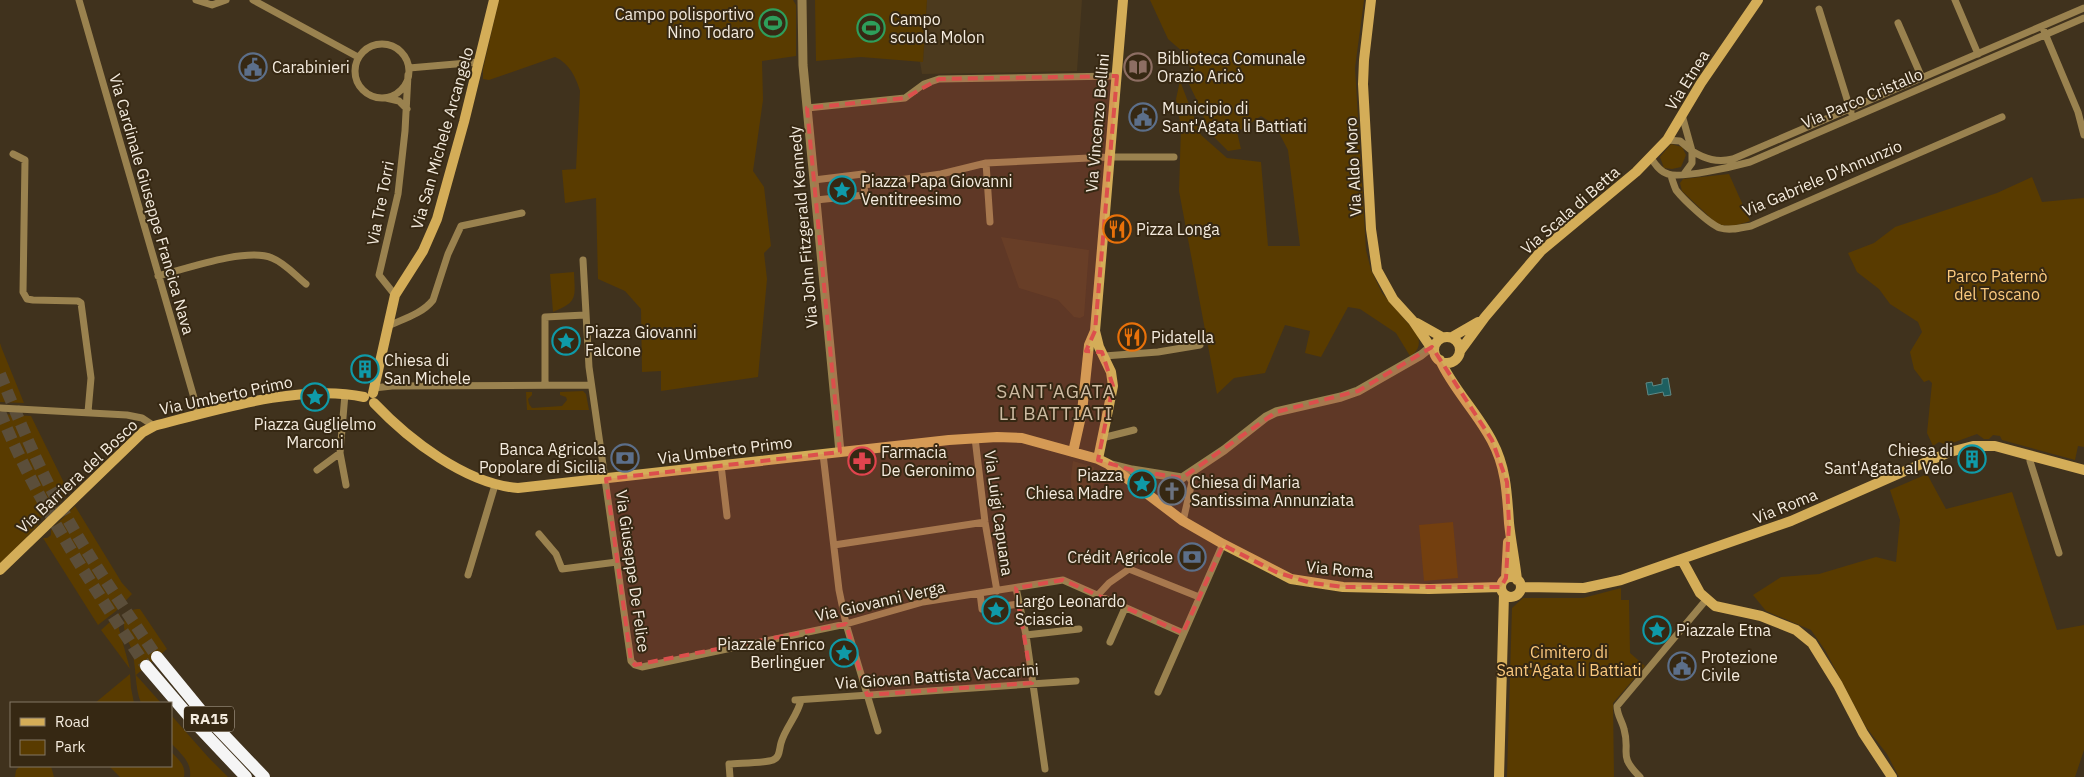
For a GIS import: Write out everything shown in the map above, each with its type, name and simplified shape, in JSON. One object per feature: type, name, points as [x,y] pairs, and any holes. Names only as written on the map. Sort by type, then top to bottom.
[{"type":"highway","name":"RA15","points":[[156,657],[203,713],[264,777]]},
{"type":"highway","name":"RA15","points":[[146,666],[193,721],[246,777]]},
{"type":"main road","name":"Via San Michele Arcangelo","points":[[371,395],[395,295],[423,251],[437,219],[494,0]]},
{"type":"main road","name":"Via Vincenzo Bellini","points":[[1095,331],[1123,0]]},
{"type":"main road","name":"Via Aldo Moro","points":[[1371,0],[1363,84],[1374,256],[1384,286],[1413,321]]},
{"type":"main road","name":"Via Etnea","points":[[1636,172],[1667,140],[1701,83],[1758,0]]},
{"type":"main road","name":"Via Scala di Betta","points":[[1455,360],[1460,350],[1485,317],[1541,251],[1636,172]]},
{"type":"main road","points":[[1439,346],[1485,317]]},
{"type":"main road","points":[[1413,321],[1421,333],[1439,346],[1447,376],[1492,440],[1502,463],[1507,482],[1509,524],[1518,588],[1503,623]]},
{"type":"main road","points":[[1413,321],[1439,346],[1447,363],[1455,360],[1453,377],[1456,387]]},
{"type":"main road","points":[[1073,452],[1082,412],[1088,352],[1095,331]]},
{"type":"main road","points":[[1095,331],[1098,347],[1111,372],[1113,386],[1102,438],[1102,461]]},
{"type":"main road","points":[[1439,346],[1458,343],[1460,350]]},
{"type":"main road","points":[[1088,352],[1103,354]]},
{"type":"main road","name":"Via Umberto Primo","points":[[154,426],[280,396],[371,395],[431,451],[470,474],[495,485],[518,488],[975,438],[1022,438],[1102,461]]},
{"type":"main road","name":"Via Barriera del Bosco","points":[[0,570],[142,432],[154,426]]},
{"type":"main road","name":"Via Roma","points":[[1518,588],[1574,589],[1594,587],[1682,560],[1791,522],[1905,471],[1961,449],[1984,445],[1995,446],[2084,470]]},
{"type":"main road","name":"Via Roma","points":[[1102,461],[1183,522],[1276,572],[1292,578],[1311,583],[1343,587],[1411,589],[1504,586]]},
{"type":"main road","points":[[1499,777],[1504,586],[1509,524]]},
{"type":"main road","points":[[1682,560],[1696,588],[1706,600],[1722,609],[1761,616],[1796,630],[1805,636],[1820,654],[1863,732],[1892,777]]},
{"type":"main road","points":[[1504,586],[1510,577],[1518,588]]},
{"type":"main road","points":[[1504,586],[1510,596],[1518,588]]},
{"type":"street","name":"Via Cardinale Giuseppe Francica Nava","points":[[79,0],[199,415]]},
{"type":"street","points":[[196,0],[212,5],[226,0]]},
{"type":"street","points":[[253,0],[358,57]]},
{"type":"street","name":"Via John Fitzgerald Kennedy","points":[[802,0],[803,62],[840,452]]},
{"type":"street","points":[[1955,0],[1978,54]]},
{"type":"street","name":"Via Parco Cristallo","points":[[1692,150],[1709,159],[1719,161],[1733,159],[2084,8]]},
{"type":"street","points":[[1818,9],[1853,117]]},
{"type":"street","name":"Via Parco Cristallo","points":[[1671,175],[1714,170],[1750,162],[2084,18]]},
{"type":"street","points":[[1898,23],[1922,78]]},
{"type":"street","points":[[2042,26],[2078,112],[2084,134]]},
{"type":"street","points":[[382,44],[392,46],[406,58],[409,71],[407,109],[399,101],[372,96],[361,89],[355,70],[358,57],[364,50],[373,45],[382,44]]},
{"type":"street","points":[[409,71],[479,62]]},
{"type":"street","points":[[386,98],[403,88],[409,71]]},
{"type":"street","points":[[807,108],[905,98],[924,84],[939,79],[1117,76]]},
{"type":"street","name":"Via Tre Torri","points":[[395,295],[379,275],[398,194],[407,109]]},
{"type":"street","points":[[1682,115],[1692,150],[1692,163],[1684,174]]},
{"type":"street","name":"Via Gabriele D'Annunzio","points":[[1671,175],[1675,188],[1712,223],[1720,228],[1735,230],[1751,226],[2002,117]]},
{"type":"street","points":[[1667,140],[1680,141],[1692,150]]},
{"type":"street","points":[[13,154],[25,160],[25,296],[33,300],[78,301],[81,303],[91,378],[88,412]]},
{"type":"street","points":[[867,185],[941,174],[986,163],[1110,157],[1174,157]]},
{"type":"street","points":[[1651,158],[1662,171],[1671,175]]},
{"type":"street","points":[[986,163],[990,222]]},
{"type":"street","points":[[814,180],[863,174],[867,185],[865,195],[816,200]]},
{"type":"street","points":[[388,326],[415,314],[433,300],[448,254],[461,226],[522,213]]},
{"type":"street","points":[[158,276],[211,262],[259,254],[275,259],[306,284]]},
{"type":"street","name":"Via Giuseppe De Felice","points":[[583,260],[585,315],[591,385],[631,661],[636,665]]},
{"type":"street","points":[[541,384],[545,317],[585,315]]},
{"type":"street","points":[[1421,333],[1421,355]]},
{"type":"street","points":[[1103,354],[1158,352],[1200,345]]},
{"type":"street","points":[[1185,477],[1276,412],[1341,397],[1358,391],[1439,346]]},
{"type":"street","points":[[371,395],[392,386],[591,385]]},
{"type":"street","points":[[345,394],[340,454],[346,485]]},
{"type":"street","points":[[0,408],[128,415],[142,418],[154,426]]},
{"type":"street","points":[[1102,438],[1134,430]]},
{"type":"street","name":"Via Luigi Capuana","points":[[975,438],[985,522],[997,591]]},
{"type":"street","points":[[317,470],[340,454]]},
{"type":"street","points":[[823,454],[839,590],[846,624],[878,731]]},
{"type":"street","points":[[2030,456],[2058,553]]},
{"type":"street","points":[[1102,461],[1132,470],[1185,477],[1192,482],[1183,522]]},
{"type":"street","points":[[721,466],[727,516]]},
{"type":"street","points":[[468,574],[495,485]]},
{"type":"street","points":[[834,545],[985,522]]},
{"type":"street","points":[[538,534],[556,554],[562,569],[617,562]]},
{"type":"street","points":[[1158,692],[1223,544]]},
{"type":"street","points":[[1097,596],[1109,583],[1129,569],[1199,597]]},
{"type":"street","name":"Via Giovanni Verga","points":[[636,665],[642,667],[846,624],[923,602],[1063,580],[1183,633]]},
{"type":"street","points":[[1016,588],[1026,635],[1045,769]]},
{"type":"street","points":[[980,593],[982,610],[1019,604]]},
{"type":"street","points":[[1640,777],[1626,758],[1625,735],[1616,706],[1706,600]]},
{"type":"street","points":[[1110,642],[1125,608]]},
{"type":"street","points":[[1026,635],[1080,629]]},
{"type":"street","name":"Via Giovan Battista Vaccarini","points":[[730,777],[729,764],[772,760],[779,754],[781,742],[800,707],[798,700],[1076,681]]},
{"type":"highlighted area","points":[[1117,76],[1095,331],[1086,351],[1102,352],[1113,386],[1098,460],[1132,470],[1182,478],[1276,412],[1358,391],[1432,347],[1492,440],[1507,482],[1509,524],[1506,578],[1501,587],[1343,587],[1311,583],[1276,572],[1223,545],[1183,633],[1063,580],[1016,588],[1032,683],[867,695],[846,624],[635,665],[631,661],[606,479],[840,452],[807,108],[905,98],[939,79]]},
{"type":"shaded area","points":[[927,0],[1082,0],[1077,71],[922,74],[920,62],[923,61]]},
{"type":"shaded area","points":[[1001,237],[1089,250],[1084,316],[1080,318],[1074,317],[1058,300],[1019,288]]},
{"type":"shaded area","points":[[1073,461],[1094,467],[1093,499],[1072,499],[1071,477]]},
{"type":"green space","points":[[499,0],[793,0],[796,5],[796,56],[762,61],[763,100],[753,171],[764,187],[771,246],[764,253],[767,279],[758,377],[661,391],[661,371],[642,372],[641,309],[625,291],[598,279],[596,198],[565,203],[562,170],[576,169],[580,91],[574,76],[564,63],[555,57],[489,80],[483,79],[483,69]]},
{"type":"green space","name":"Campo scuola Molon","points":[[815,0],[927,0],[923,62],[861,57],[816,61]]},
{"type":"green space","points":[[1150,0],[1364,0],[1355,68],[1366,250],[1371,270],[1382,293],[1418,335],[1418,347],[1413,354],[1410,356],[1396,333],[1360,309],[1348,307],[1321,357],[1305,353],[1310,331],[1285,325],[1265,373],[1234,378],[1217,394],[1179,191],[1181,128],[1176,99],[1180,81],[1201,135],[1227,158],[1261,162],[1268,246],[1300,246],[1288,150],[1275,125],[1261,116],[1237,132],[1241,149],[1228,151],[1205,128],[1203,113],[1187,80],[1190,67],[1183,52],[1168,39]]},
{"type":"green space","points":[[1671,144],[1682,147],[1686,155],[1681,167],[1664,168],[1660,157]]},
{"type":"green space","points":[[1729,174],[1750,221],[1728,226],[1715,222],[1682,191],[1680,183],[1683,179]]},
{"type":"green space","name":"Parco Paternò del Toscano","points":[[2032,177],[2042,202],[2084,198],[2084,447],[2078,446],[2075,460],[2002,440],[2000,436],[1993,435],[1989,439],[1984,439],[1977,434],[1947,445],[1939,442],[1933,446],[1927,433],[1932,383],[1929,380],[1924,382],[1914,369],[1910,352],[1922,332],[1918,322],[1890,304],[1879,289],[1857,272],[1848,253],[1874,243],[1895,227],[1997,193]]},
{"type":"green space","points":[[574,272],[575,288],[571,302],[553,312],[550,274]]},
{"type":"green space","points":[[0,343],[2,349],[24,403],[0,402]]},
{"type":"green space","points":[[583,391],[586,394],[589,410],[527,410],[526,392],[532,392],[528,399],[532,408],[562,406],[567,400],[566,397],[560,395],[560,392]]},
{"type":"green space","points":[[0,414],[31,416],[69,493],[36,522],[38,525],[0,565]]},
{"type":"green space","points":[[1927,474],[1946,509],[2012,492],[2057,630],[2084,625],[2084,750],[2075,777],[1899,777],[1887,754],[1866,727],[1825,650],[1811,630],[1766,611],[1753,595],[1781,577],[1819,574],[1876,557],[1896,562],[1900,520],[1890,490]]},
{"type":"green space","points":[[75,506],[122,583],[132,594],[116,611],[98,625],[43,538],[51,535],[51,530]]},
{"type":"green space","points":[[1453,522],[1458,578],[1424,581],[1419,525]]},
{"type":"green space","name":"Cimitero di Sant'Agata li Battiati","points":[[1621,588],[1621,600],[1629,600],[1630,653],[1645,666],[1613,703],[1614,777],[1507,777],[1512,608],[1523,598],[1583,598]]},
{"type":"green space","points":[[140,609],[167,649],[136,675],[160,702],[141,702],[136,683],[133,655],[124,625],[126,615],[132,610]]},
{"type":"green space","points":[[120,613],[119,629],[130,669],[101,630]]},
{"type":"green space","points":[[130,674],[134,702],[96,702]]},
{"type":"green space","points":[[172,716],[228,777],[190,777],[188,763],[172,744]]},
{"type":"green space","points":[[172,753],[183,766],[184,773],[184,777],[120,777],[110,767],[172,767]]},
{"type":"green space","points":[[19,767],[51,767],[54,777],[15,777],[16,770]]},
{"type":"water","points":[[1668,378],[1671,395],[1664,396],[1663,392],[1648,395],[1646,383],[1652,382],[1653,386],[1662,384],[1662,379]]},
{"type":"tunnel","points":[[0,374],[37,461],[63,511],[157,657]]},
{"type":"tunnel","points":[[0,412],[48,511],[86,574],[146,666]]},
{"type":"place","name":"Campo polisportivo Nino Todaro","points":[[773,23]]},
{"type":"place","name":"Campo scuola Molon","points":[[871,28]]},
{"type":"place","name":"Carabinieri","points":[[253,67]]},
{"type":"place","name":"Biblioteca Comunale Orazio Aricò","points":[[1138,67]]},
{"type":"place","name":"Municipio di Sant'Agata li Battiati","points":[[1143,117]]},
{"type":"place","name":"Piazza Papa Giovanni Ventitreesimo","points":[[842,190]]},
{"type":"place","name":"Pizza Longa","points":[[1117,229]]},
{"type":"place","name":"Pidatella","points":[[1132,337]]},
{"type":"place","name":"Piazza Giovanni Falcone","points":[[566,341]]},
{"type":"place","name":"Chiesa di San Michele","points":[[365,369]]},
{"type":"place","name":"Piazza Guglielmo Marconi","points":[[315,397]]},
{"type":"place","name":"Banca Agricola Popolare di Sicilia","points":[[625,458]]},
{"type":"place","name":"Chiesa di Sant'Agata al Velo","points":[[1972,459]]},
{"type":"place","name":"Farmacia De Geronimo","points":[[862,461]]},
{"type":"place","name":"Piazza Chiesa Madre","points":[[1142,484]]},
{"type":"place","name":"Chiesa di Maria Santissima Annunziata","points":[[1172,491]]},
{"type":"place","name":"Crédit Agricole","points":[[1192,557]]},
{"type":"place","name":"Largo Leonardo Sciascia","points":[[996,610]]},
{"type":"place","name":"Piazzale Etna","points":[[1657,630]]},
{"type":"place","name":"Piazzale Enrico Berlinguer","points":[[844,653]]},
{"type":"place","name":"Protezione Civile","points":[[1682,666]]},
{"type":"district","name":"SANT'AGATA LI BATTIATI","points":[[1056,402]]}]
